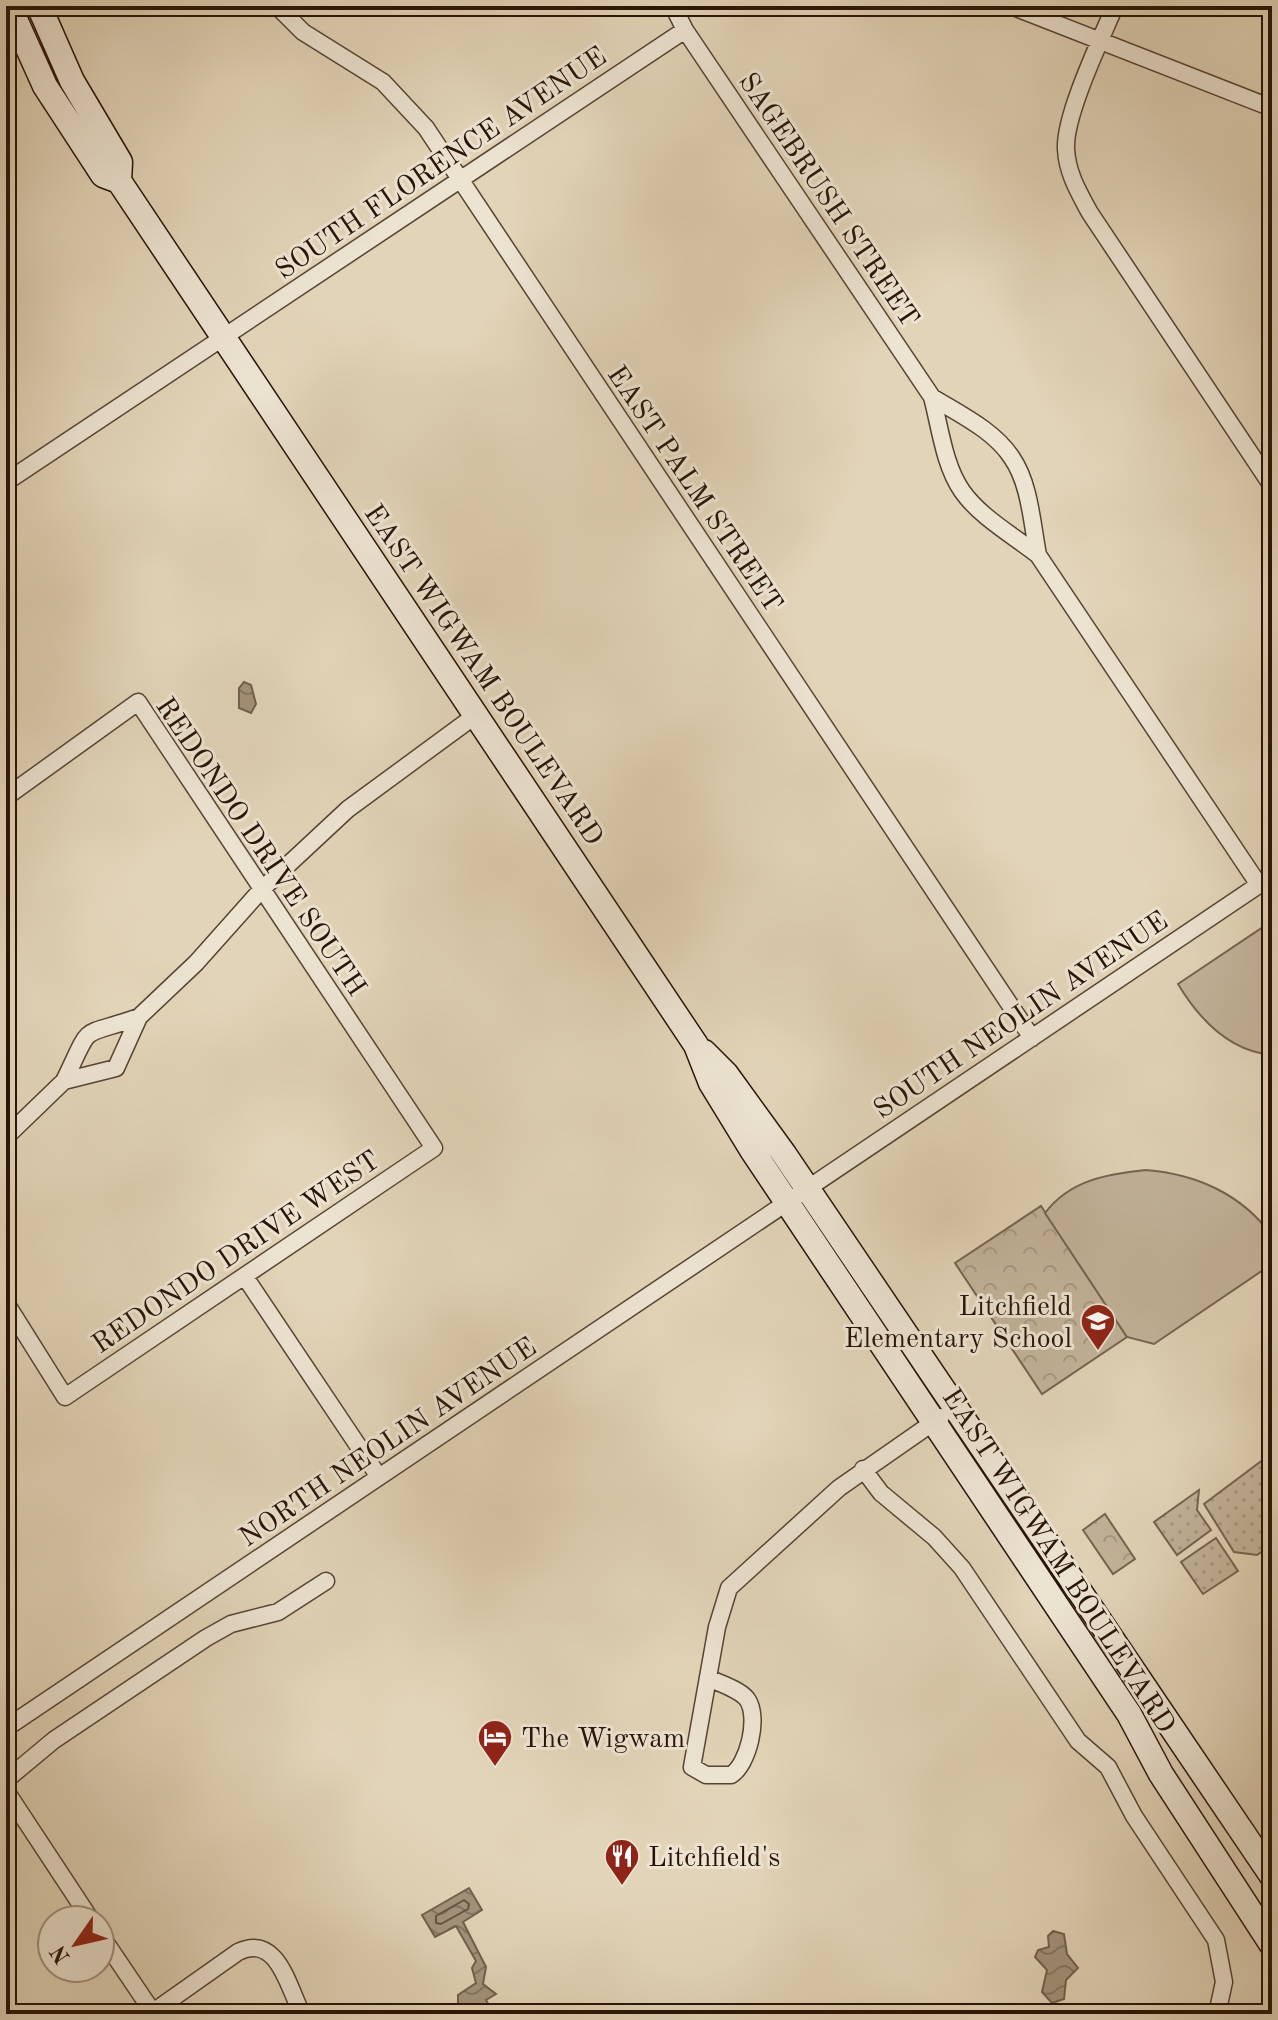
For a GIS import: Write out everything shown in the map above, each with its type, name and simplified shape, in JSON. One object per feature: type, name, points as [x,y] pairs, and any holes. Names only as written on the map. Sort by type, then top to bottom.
[{"type":"street","points":[[9,6],[45,86],[103,175],[119,181],[120,162],[72,81],[39,6]]},
{"type":"street","name":"EAST PALM STREET","points":[[277,6],[303,32],[337,51],[401,99],[426,128],[1032,1038]]},
{"type":"street","name":"SAGEBRUSH STREET","points":[[673,6],[685,30],[932,397],[950,463],[962,491],[987,516],[1038,555],[1265,880]]},
{"type":"street","points":[[1011,6],[1272,108]]},
{"type":"street","points":[[1115,6],[1073,112],[1065,147],[1071,178],[1098,226],[1272,486]]},
{"type":"street","name":"SOUTH FLORENCE AVENUE","points":[[6,482],[685,30]]},
{"type":"street","name":"EAST WIGWAM BOULEVARD","points":[[119,181],[696,1045],[711,1083],[955,1408],[1272,1876]]},
{"type":"street","name":"SAGEBRUSH STREET","points":[[932,397],[985,431],[1012,458],[1026,489],[1038,555]]},
{"type":"street","name":"REDONDO DRIVE SOUTH","points":[[6,797],[138,702],[434,1148]]},
{"type":"street","points":[[64,1081],[116,1068],[139,1017],[196,963],[261,890],[348,809],[476,715]]},
{"type":"street","name":"SOUTH NEOLIN AVENUE","points":[[797,1196],[1265,880]]},
{"type":"street","points":[[6,1137],[64,1081],[80,1041],[90,1031],[139,1017]]},
{"type":"street","name":"REDONDO DRIVE WEST","points":[[6,1303],[65,1397],[434,1148]]},
{"type":"street","name":"EAST WIGWAM BOULEVARD","points":[[797,1196],[933,1422],[1129,1714],[1161,1774],[1272,1945]]},
{"type":"street","name":"NORTH NEOLIN AVENUE","points":[[6,1728],[797,1196]]},
{"type":"street","points":[[245,1277],[379,1477]]},
{"type":"street","points":[[708,1678],[743,1695],[752,1713],[743,1764],[736,1772],[724,1777],[706,1775],[692,1767],[717,1627],[729,1588],[797,1524],[863,1469],[955,1408]]},
{"type":"street","points":[[863,1469],[881,1493],[934,1537],[962,1568],[1078,1741],[1108,1767],[1134,1816],[1216,1940],[1224,1982],[1217,2014]]},
{"type":"street","points":[[81,1904],[6,1788],[54,1740],[206,1638],[231,1624],[272,1614],[326,1581]]},
{"type":"street","points":[[116,1958],[153,2013],[238,1952],[253,1947],[263,1948],[275,1959],[302,2014]]},
{"type":"green space","points":[[1272,921],[1272,1055],[1242,1047],[1216,1031],[1195,1009],[1178,984]]},
{"type":"green space","points":[[1146,1170],[1183,1176],[1216,1189],[1247,1209],[1272,1236],[1272,1264],[1154,1344],[1127,1337],[1045,1213],[1078,1186],[1103,1177]]},
{"type":"green space","points":[[1041,1206],[1127,1337],[1042,1394],[955,1263]]},
{"type":"green space","points":[[1272,1453],[1272,1537],[1267,1541],[1270,1546],[1257,1555],[1234,1552],[1204,1504]]},
{"type":"green space","points":[[1199,1490],[1197,1510],[1211,1530],[1177,1555],[1154,1522]]},
{"type":"green space","points":[[1105,1514],[1135,1559],[1113,1574],[1083,1530]]},
{"type":"green space","points":[[1216,1538],[1238,1571],[1203,1594],[1181,1562]]},
{"type":"water","points":[[244,682],[251,685],[256,704],[251,713],[239,708],[239,688]]},
{"type":"water","points":[[469,1888],[482,1910],[463,1922],[486,1967],[483,1984],[496,1994],[486,2000],[494,2014],[472,2014],[469,2010],[458,2014],[458,1995],[476,1983],[472,1968],[476,1961],[456,1926],[435,1937],[422,1915]]},
{"type":"water","points":[[1053,1931],[1064,1934],[1067,1954],[1078,1968],[1066,1980],[1064,1999],[1052,2003],[1042,1992],[1047,1970],[1035,1957],[1038,1950],[1049,1947],[1048,1936]]},
{"type":"place","name":"Litchfield Elementary School","points":[[1098,1352]]},
{"type":"place","name":"The Wigwam","points":[[495,1768]]},
{"type":"place","name":"Litchfield's","points":[[622,1887]]}]
